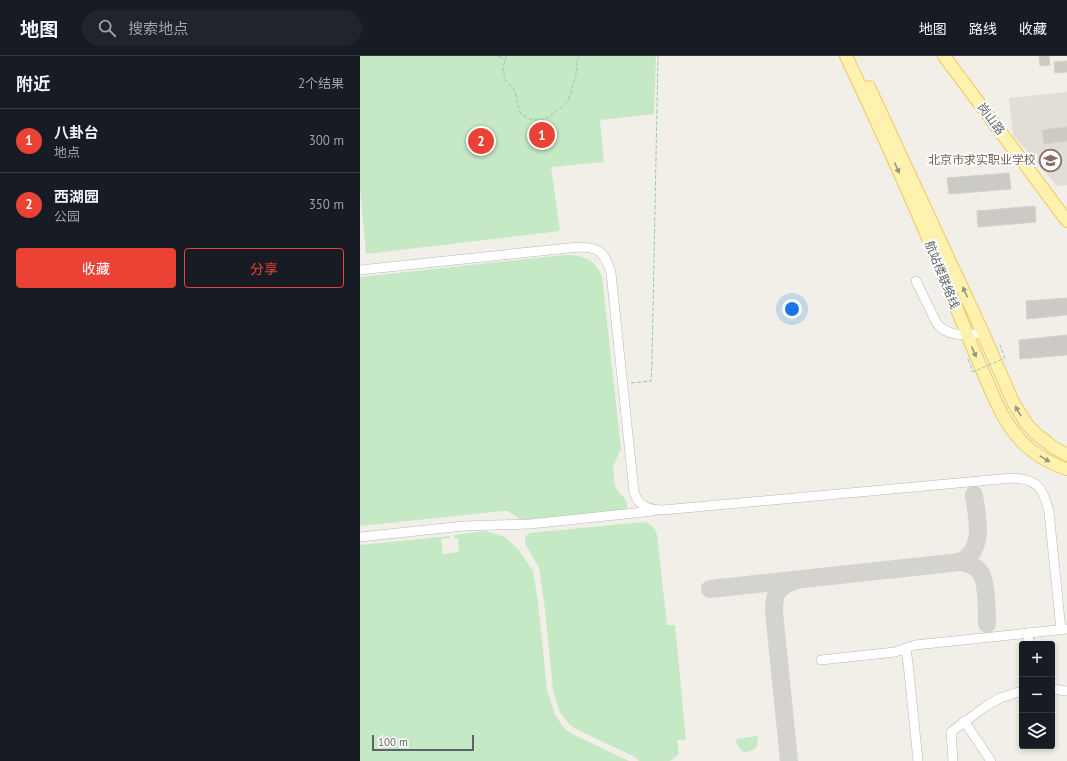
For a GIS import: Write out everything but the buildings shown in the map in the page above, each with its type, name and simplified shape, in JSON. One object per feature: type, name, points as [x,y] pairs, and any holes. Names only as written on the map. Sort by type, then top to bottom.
[{"type":"main road","name":"航站楼联络线","points":[[846,56],[914,207],[966,335],[999,408],[1013,432],[1024,443],[1041,457],[1067,469]]},
{"type":"main road","name":"航站楼联络线","points":[[855,56],[983,333],[1013,402],[1026,423],[1035,433],[1048,444],[1067,455]]},
{"type":"main road","name":"岗山路","points":[[944,56],[1067,221]]},
{"type":"lane","points":[[360,270],[578,247],[588,247],[600,252],[606,258],[611,273],[635,495],[639,502],[645,507],[654,510],[663,510]]},
{"type":"lane","points":[[916,281],[938,326],[943,330],[951,333],[966,335],[983,333]]},
{"type":"lane","points":[[360,537],[474,525],[530,524],[663,510],[1012,478],[1023,478],[1033,482],[1041,489],[1046,498],[1049,512],[1064,629],[915,645],[895,652],[821,660]]},
{"type":"lane","points":[[1028,633],[1029,641]]},
{"type":"lane","points":[[906,648],[918,761]]},
{"type":"lane","points":[[1055,689],[1067,691]]},
{"type":"lane","points":[[953,761],[951,732],[986,706],[1000,698],[1019,692]]},
{"type":"lane","points":[[964,721],[991,761]]},
{"type":"path","points":[[498,56],[505,59]]},
{"type":"path","points":[[507,56],[503,70],[505,80],[515,92],[521,114],[532,120],[544,120],[568,101],[577,71],[576,60],[580,56]]},
{"type":"path","points":[[623,384],[651,381],[658,56]]},
{"type":"path","points":[[968,359],[973,372],[1005,358],[1000,345]]},
{"type":"shaded area","name":"北京市求实职业学校","points":[[1067,92],[1067,185],[1057,186],[1013,135],[1009,98]]},
{"type":"green space","points":[[360,56],[656,56],[654,114],[600,120],[604,162],[551,167],[560,231],[366,254],[360,188]]},
{"type":"green space","points":[[564,255],[577,255],[588,259],[596,266],[602,277],[621,449],[613,467],[615,486],[619,493],[624,497],[627,504],[627,510],[521,520],[508,511],[503,511],[360,526],[360,277]]},
{"type":"green space","points":[[644,522],[652,526],[657,535],[667,625],[675,625],[686,740],[677,740],[679,754],[670,761],[639,761],[635,757],[576,729],[569,724],[560,712],[553,689],[539,568],[525,543],[525,537],[529,533]]},
{"type":"green space","points":[[485,531],[505,537],[518,549],[533,571],[538,602],[547,690],[555,715],[564,728],[572,734],[629,761],[360,761],[360,545],[450,536],[450,538],[441,539],[443,554],[459,552],[458,538],[454,538],[454,535]]},
{"type":"green space","points":[[758,736],[757,747],[749,752],[743,752],[737,744],[736,739]]},
{"type":"taxiway","points":[[960,562],[974,549],[977,541],[978,523],[974,495]]},
{"type":"taxiway","points":[[710,589],[960,562],[974,566],[982,576],[986,597],[987,624]]},
{"type":"taxiway","points":[[789,761],[774,606],[777,592],[783,586],[794,581]]},
{"type":"place","name":"八卦台","points":[[542,135]]},
{"type":"place","name":"西湖园","points":[[481,141]]},
{"type":"place","name":"北京市求实职业学校","points":[[1051,160]]}]
